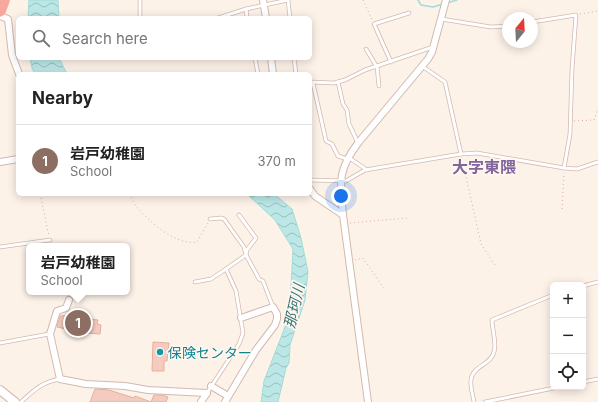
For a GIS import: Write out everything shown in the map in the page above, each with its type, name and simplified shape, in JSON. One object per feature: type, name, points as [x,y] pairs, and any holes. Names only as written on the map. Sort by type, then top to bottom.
[{"type":"highway","points":[[0,11],[4,0]]},
{"type":"street","points":[[368,402],[343,224],[340,181],[348,158],[358,143],[428,59],[433,47],[446,0]]},
{"type":"street","points":[[264,2],[266,16]]},
{"type":"street","points":[[0,16],[8,19],[12,54],[18,72]]},
{"type":"street","points":[[271,60],[273,72]]},
{"type":"street","points":[[0,162],[16,158]]},
{"type":"street","points":[[312,192],[315,196],[343,215]]},
{"type":"street","points":[[69,300],[66,308],[57,311],[50,334],[60,379],[86,384],[125,386],[148,390],[207,392],[201,402]]},
{"type":"street","points":[[225,402],[256,350],[275,325],[277,314],[273,307],[241,318]]},
{"type":"street","points":[[211,386],[228,396]]},
{"type":"street","points":[[0,390],[15,402]]},
{"type":"lane","points":[[140,0],[140,16]]},
{"type":"lane","points":[[224,16],[264,2],[288,0],[290,16]]},
{"type":"lane","points":[[246,9],[247,16]]},
{"type":"lane","points":[[391,62],[374,24],[409,13]]},
{"type":"lane","points":[[538,21],[576,15],[572,69],[571,122],[568,154],[564,168]]},
{"type":"lane","points":[[441,19],[491,27],[502,26]]},
{"type":"lane","points":[[367,170],[348,158],[338,156],[332,144],[326,141],[312,82],[334,83],[345,80],[365,70],[433,47]]},
{"type":"lane","points":[[366,50],[376,67],[378,86]]},
{"type":"lane","points":[[255,60],[258,72]]},
{"type":"lane","points":[[294,60],[296,72]]},
{"type":"lane","points":[[422,66],[445,82],[461,154]]},
{"type":"lane","points":[[338,82],[343,104],[347,110],[349,124],[358,143]]},
{"type":"lane","points":[[312,180],[346,180],[367,170],[461,154],[477,153],[564,168],[577,168],[598,162]]},
{"type":"lane","points":[[195,282],[211,279],[246,255],[247,250],[256,238],[239,215]]},
{"type":"lane","points":[[210,219],[224,219],[244,246],[246,255],[259,279],[263,281],[273,307]]},
{"type":"lane","points":[[29,243],[50,240]]},
{"type":"lane","points":[[0,247],[26,243]]},
{"type":"lane","points":[[207,392],[243,336],[236,291],[226,269]]},
{"type":"lane","points":[[586,285],[598,282]]},
{"type":"lane","points":[[474,402],[471,379],[474,371],[490,360],[495,350],[492,320],[550,296]]},
{"type":"lane","points":[[0,343],[50,334]]},
{"type":"lane","points":[[21,402],[39,386],[48,381],[60,379]]},
{"type":"lane","points":[[586,381],[598,379]]},
{"type":"lane","points":[[485,402],[550,389]]},
{"type":"path","points":[[363,0],[374,24]]},
{"type":"path","points":[[576,15],[598,11]]},
{"type":"path","points":[[571,122],[594,120],[598,109]]},
{"type":"path","points":[[461,154],[481,244],[495,265]]},
{"type":"path","points":[[562,208],[564,168]]},
{"type":"path","points":[[40,196],[50,240]]},
{"type":"path","points":[[130,196],[137,207],[152,222],[178,240],[185,242],[197,242],[210,219]]},
{"type":"path","points":[[343,224],[406,218]]},
{"type":"path","points":[[349,261],[363,258],[385,290]]},
{"type":"water","points":[[29,0],[58,0],[59,16],[28,16]]},
{"type":"water","points":[[30,60],[60,60],[66,72],[34,72]]},
{"type":"water","name":"那珂川","points":[[249,196],[276,196],[292,209],[301,238],[308,272],[305,300],[290,345],[289,363],[286,368],[278,402],[261,402],[264,381],[285,327],[291,287],[293,249],[275,220]]},
{"type":"building","points":[[71,313],[89,316],[88,319],[98,320],[97,324],[101,325],[100,334],[86,333],[87,329],[72,326],[71,330],[57,327],[60,316],[71,315]]},
{"type":"building","name":"保険センター","points":[[153,342],[169,343],[167,361],[164,361],[164,371],[152,371]]},
{"type":"building","points":[[95,389],[109,390],[134,398],[135,396],[151,402],[90,402]]},
{"type":"building","points":[[154,395],[163,395],[168,397],[166,402],[151,402]]},
{"type":"waterway","points":[[418,0],[421,5],[433,7],[443,4]]},
{"type":"waterway","points":[[447,3],[457,0]]},
{"type":"place","name":"岩戸幼稚園","points":[[78,323]]},
{"type":"place","name":"保険センター","points":[[160,352]]},
{"type":"district","name":"大字東隈","points":[[484,167]]}]
